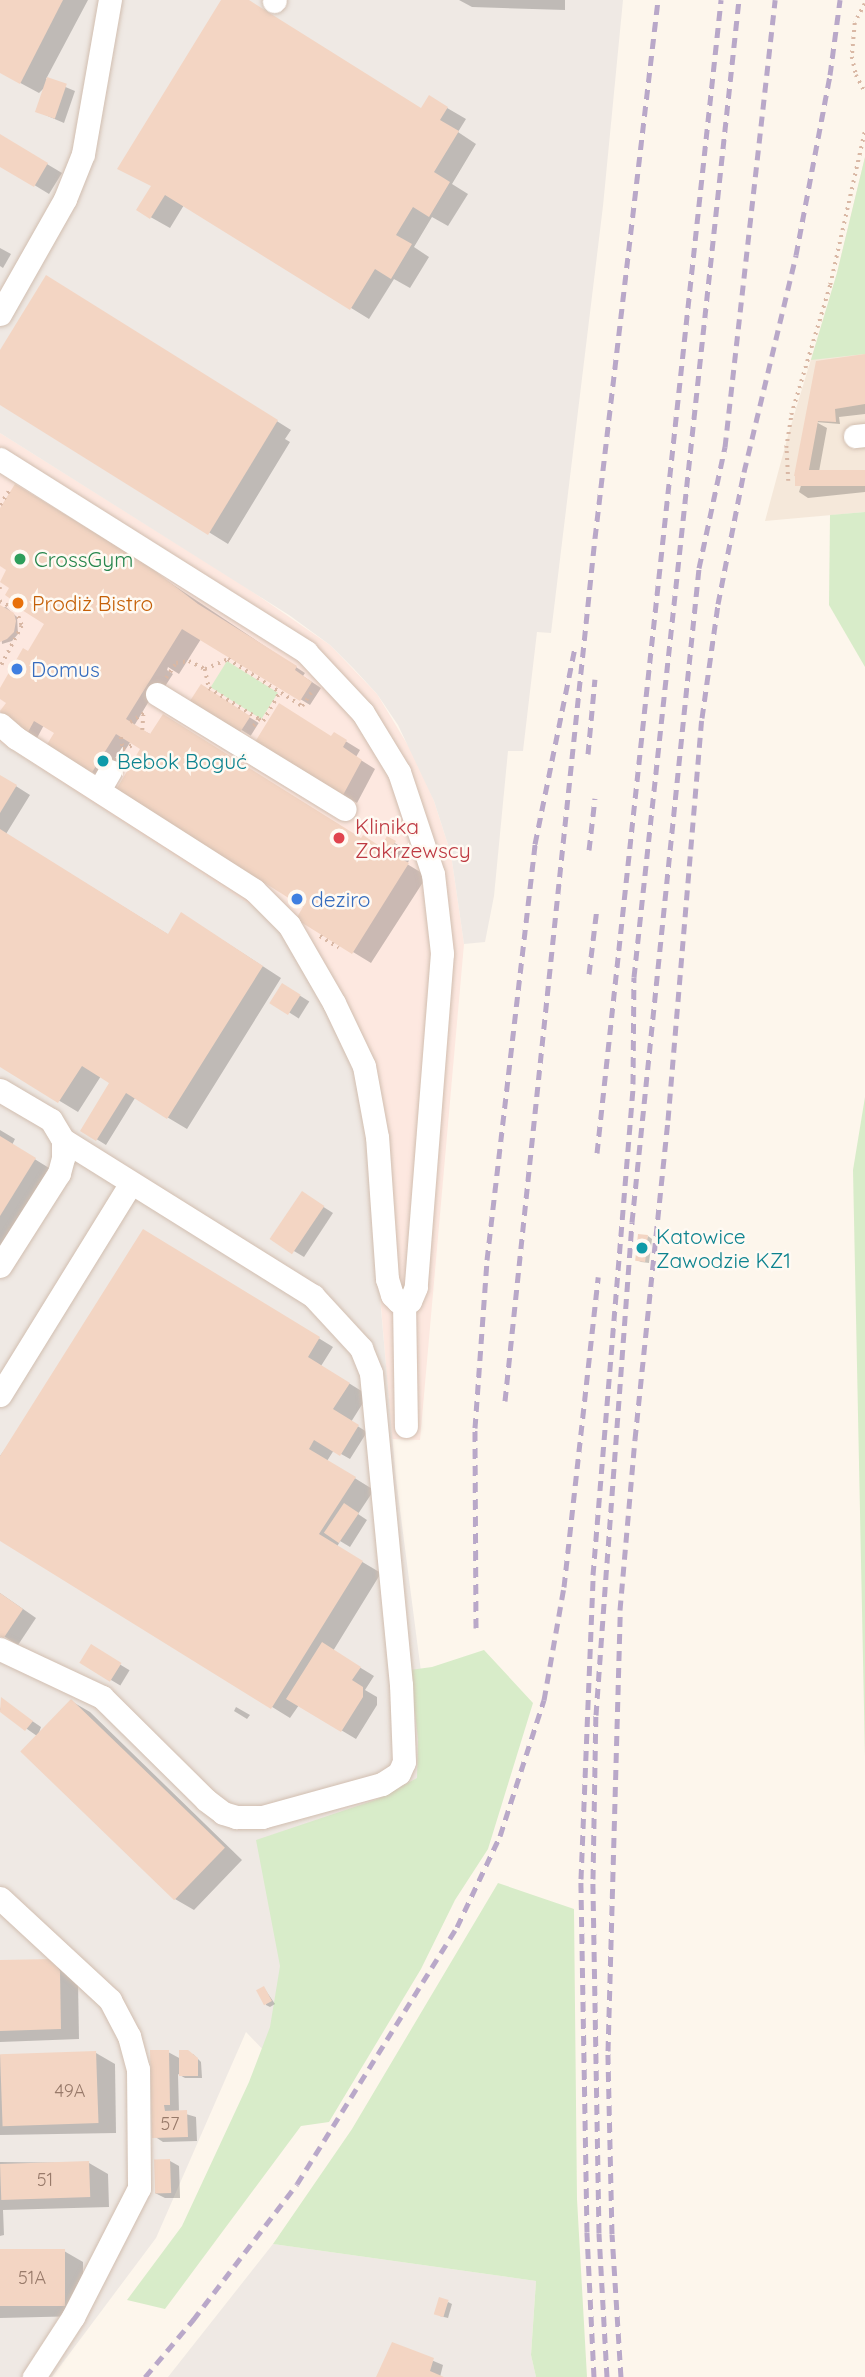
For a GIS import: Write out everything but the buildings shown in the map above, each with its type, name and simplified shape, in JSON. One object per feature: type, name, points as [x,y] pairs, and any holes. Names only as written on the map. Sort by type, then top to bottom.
[{"type":"street","points":[[0,314],[65,199],[83,154],[110,0]]},
{"type":"street","points":[[0,459],[306,652],[363,713],[399,772],[433,874],[442,954],[416,1287],[414,1296],[404,1302]]},
{"type":"street","points":[[157,694],[345,809]]},
{"type":"street","points":[[0,724],[16,738],[104,781],[254,890],[289,925],[307,953],[364,1066],[377,1137],[387,1279],[392,1295],[404,1302]]},
{"type":"street","points":[[0,1090],[51,1120],[63,1140],[313,1296],[353,1338],[367,1361],[401,1685],[404,1762],[399,1773],[382,1784],[262,1817],[236,1817],[223,1813],[206,1800],[102,1697],[0,1649]]},
{"type":"street","points":[[0,1266],[59,1173],[63,1140]]},
{"type":"street","points":[[0,1395],[131,1183]]},
{"type":"street","points":[[404,1302],[406,1426]]},
{"type":"street","points":[[0,1898],[110,2000],[129,2036],[138,2069],[139,2188],[73,2317],[34,2377]]},
{"type":"path","points":[[865,4],[855,23],[852,57],[856,75],[865,92]]},
{"type":"path","points":[[788,481],[786,448],[791,415],[830,285],[865,130]]},
{"type":"path","points":[[0,601],[16,610],[22,626],[0,668]]},
{"type":"path","points":[[205,670],[228,659],[302,706]]},
{"type":"path","points":[[157,694],[181,660],[190,661],[205,670],[209,688],[263,721],[280,692]]},
{"type":"path","points":[[142,730],[143,715]]},
{"type":"path","points":[[242,746],[259,719]]},
{"type":"path","points":[[121,737],[123,749]]},
{"type":"shaded area","points":[[0,0],[623,0],[603,206],[551,633],[537,632],[523,751],[508,751],[494,896],[485,942],[464,944],[451,854],[434,801],[398,725],[377,694],[354,669],[330,645],[289,615],[0,433]]},
{"type":"shaded area","points":[[865,157],[865,512],[765,521],[837,273]]},
{"type":"shaded area","points":[[0,433],[244,586],[330,645],[377,694],[415,757],[434,801],[451,854],[464,944],[420,1440],[392,1439],[380,1294],[40,768],[0,742]]},
{"type":"shaded area","points":[[0,742],[260,911],[300,953],[361,1082],[396,1479],[430,1741],[313,2102],[246,2032],[156,2238],[52,2377],[0,2377]]},
{"type":"shaded area","points":[[273,2244],[536,2281],[531,2355],[536,2377],[168,2377]]},
{"type":"green space","points":[[865,157],[865,354],[811,360],[837,273]]},
{"type":"green space","points":[[865,512],[865,667],[829,605],[830,515]]},
{"type":"green space","points":[[227,661],[278,693],[261,719],[211,687]]},
{"type":"green space","points":[[865,1097],[865,1757],[853,1170]]},
{"type":"green space","points":[[484,1650],[533,1703],[488,1849],[455,1900],[421,1969],[329,2122],[301,2126],[165,2309],[127,2300],[182,2226],[249,2082],[270,2027],[280,1966],[256,1840],[378,1799],[417,1778],[418,1739],[410,1670],[432,1667]]},
{"type":"green space","points":[[498,1883],[574,1909],[577,2199],[587,2377],[536,2377],[531,2355],[536,2281],[273,2244],[352,2129]]},
{"type":"railway","points":[[505,1401],[595,538],[658,0]]},
{"type":"railway","points":[[597,1153],[721,0]]},
{"type":"railway","points":[[594,2377],[587,2232],[581,1879],[593,1575],[633,1084],[634,977],[739,0]]},
{"type":"railway","points":[[607,2377],[599,2233],[593,1879],[596,1715],[632,1222],[699,568],[725,447],[775,0]]},
{"type":"railway","points":[[621,2377],[612,2234],[608,2051],[620,1610],[635,1439],[668,1120],[702,718],[718,604],[744,472],[796,255],[830,75],[840,0]]},
{"type":"railway","points":[[476,1628],[475,1428],[487,1260],[535,844],[575,648]]},
{"type":"railway","points":[[588,754],[595,679]]},
{"type":"railway","points":[[589,850],[595,798]]},
{"type":"railway","points":[[589,974],[597,908]]},
{"type":"railway","points":[[145,2377],[193,2320],[297,2184],[457,1927],[500,1836],[544,1700],[564,1587],[598,1277]]},
{"type":"place","name":"CrossGym","points":[[20,559]]},
{"type":"place","name":"Prodiż Bistro","points":[[18,603]]},
{"type":"place","name":"Domus","points":[[17,669]]},
{"type":"place","name":"Bebok Boguć","points":[[103,761]]},
{"type":"place","name":"Klinika Zakrzewscy","points":[[339,838]]},
{"type":"place","name":"deziro","points":[[297,899]]},
{"type":"place","name":"Katowice Zawodzie KZ1","points":[[642,1248]]}]
